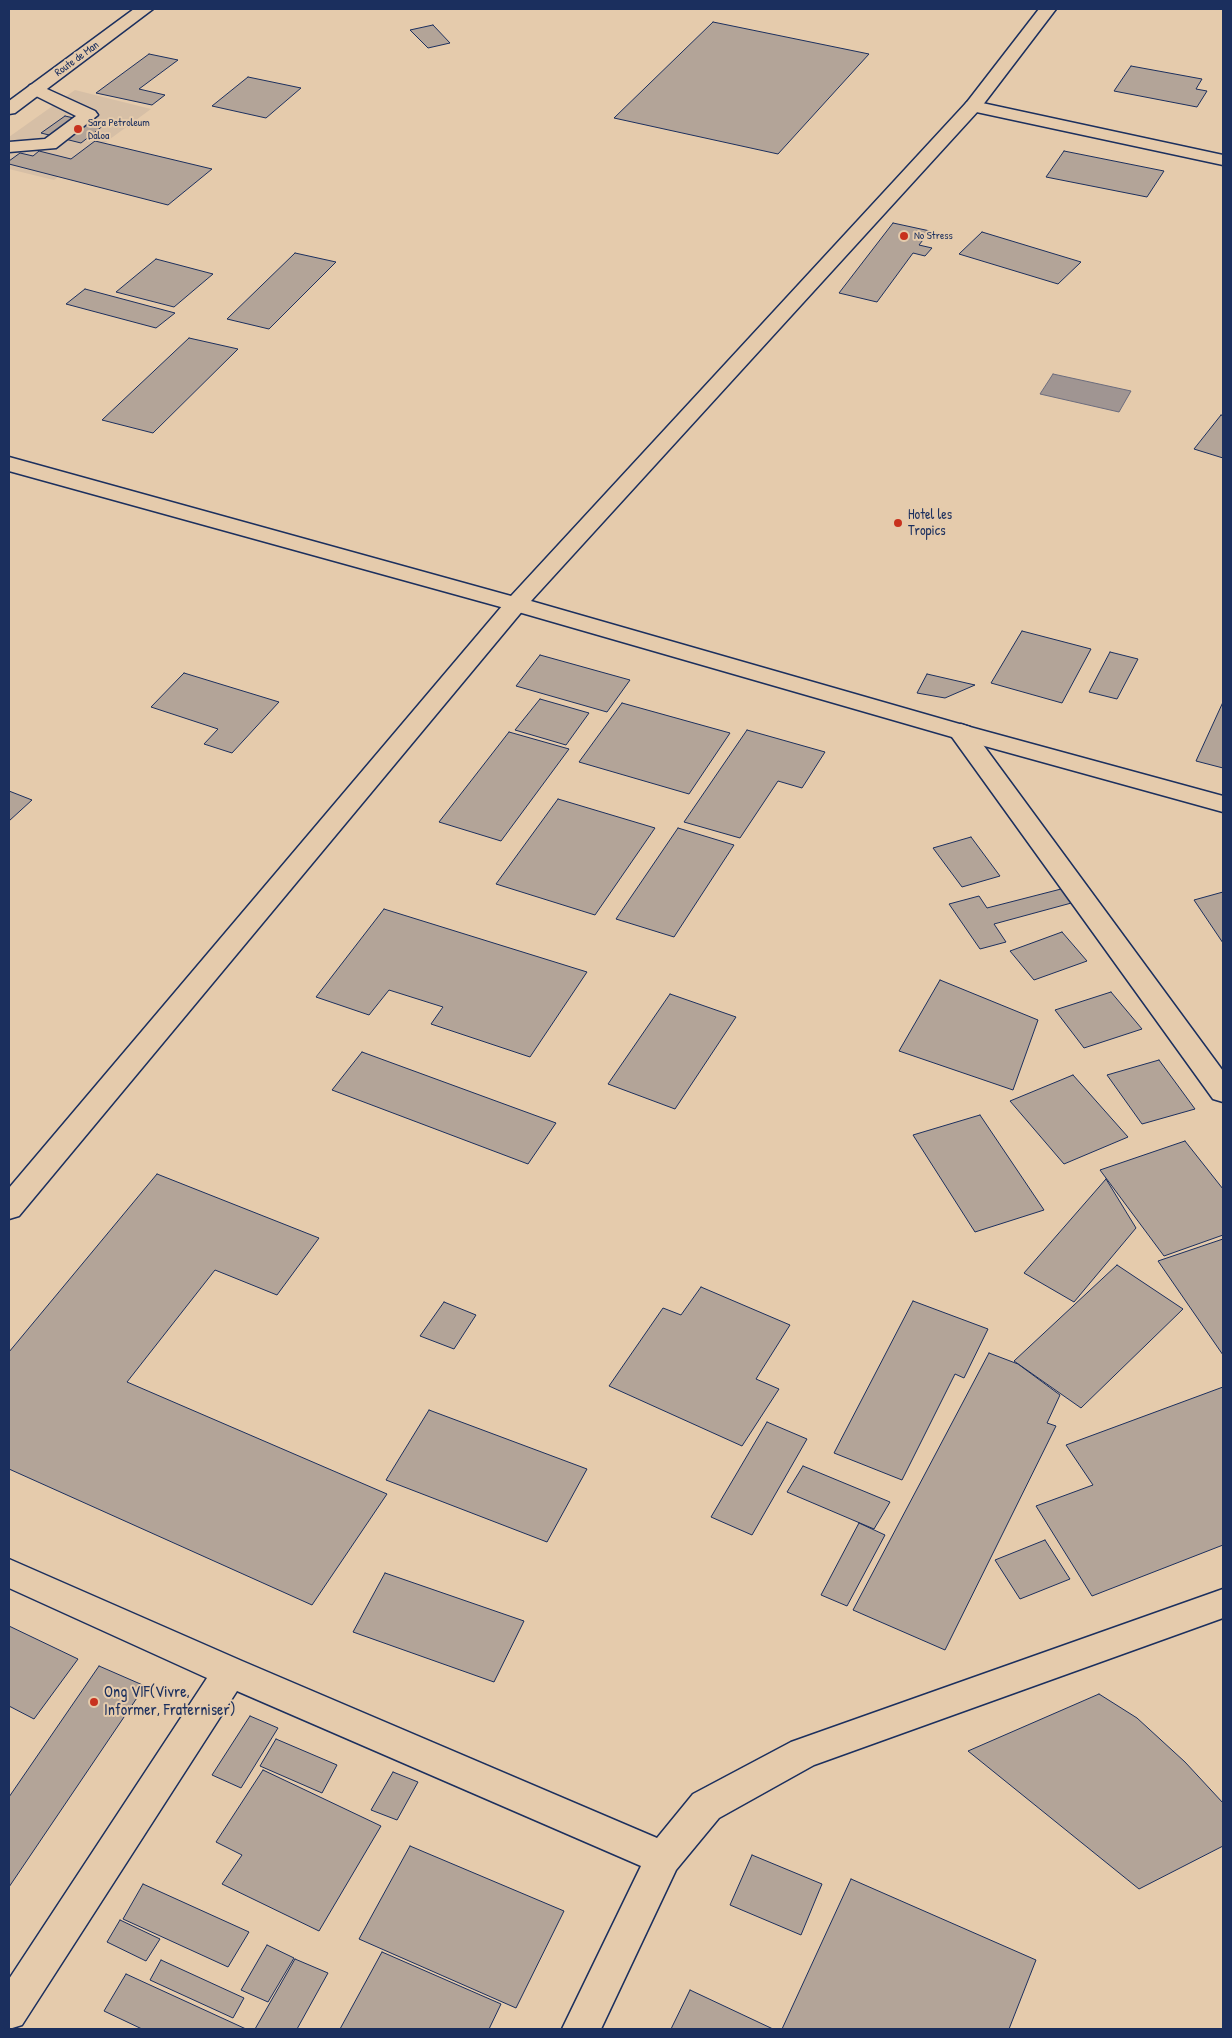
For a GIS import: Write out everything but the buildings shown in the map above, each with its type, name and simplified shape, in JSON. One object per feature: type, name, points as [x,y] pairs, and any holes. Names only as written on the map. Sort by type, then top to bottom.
[{"type":"main road","name":"Route de Man","points":[[9,108],[145,9]]},
{"type":"main road","points":[[9,1208],[516,604],[973,106],[1048,9]]},
{"type":"main road","points":[[9,146],[50,144],[89,115],[36,89]]},
{"type":"main road","points":[[973,106],[1223,160]]},
{"type":"main road","points":[[9,464],[516,604],[960,732],[1223,804]]},
{"type":"main road","points":[[960,732],[1223,1092]]},
{"type":"main road","points":[[9,1572],[230,1672],[662,1858]]},
{"type":"main road","points":[[581,2029],[662,1858],[706,1806],[803,1753],[1223,1604]]},
{"type":"main road","points":[[9,2012],[230,1672]]},
{"type":"shaded area","points":[[75,90],[151,109],[54,180],[9,169],[9,137]]},
{"type":"shaded area","points":[[1053,374],[1131,391],[1119,412],[1040,394]]},
{"type":"place","name":"Sara Petroleum Daloa","points":[[78,129]]},
{"type":"place","name":"No Stress","points":[[904,236]]},
{"type":"place","name":"Hotel les Tropics","points":[[898,523]]},
{"type":"place","name":"Ong VIF(Vivre, Informer, Fraterniser)","points":[[94,1702]]}]
